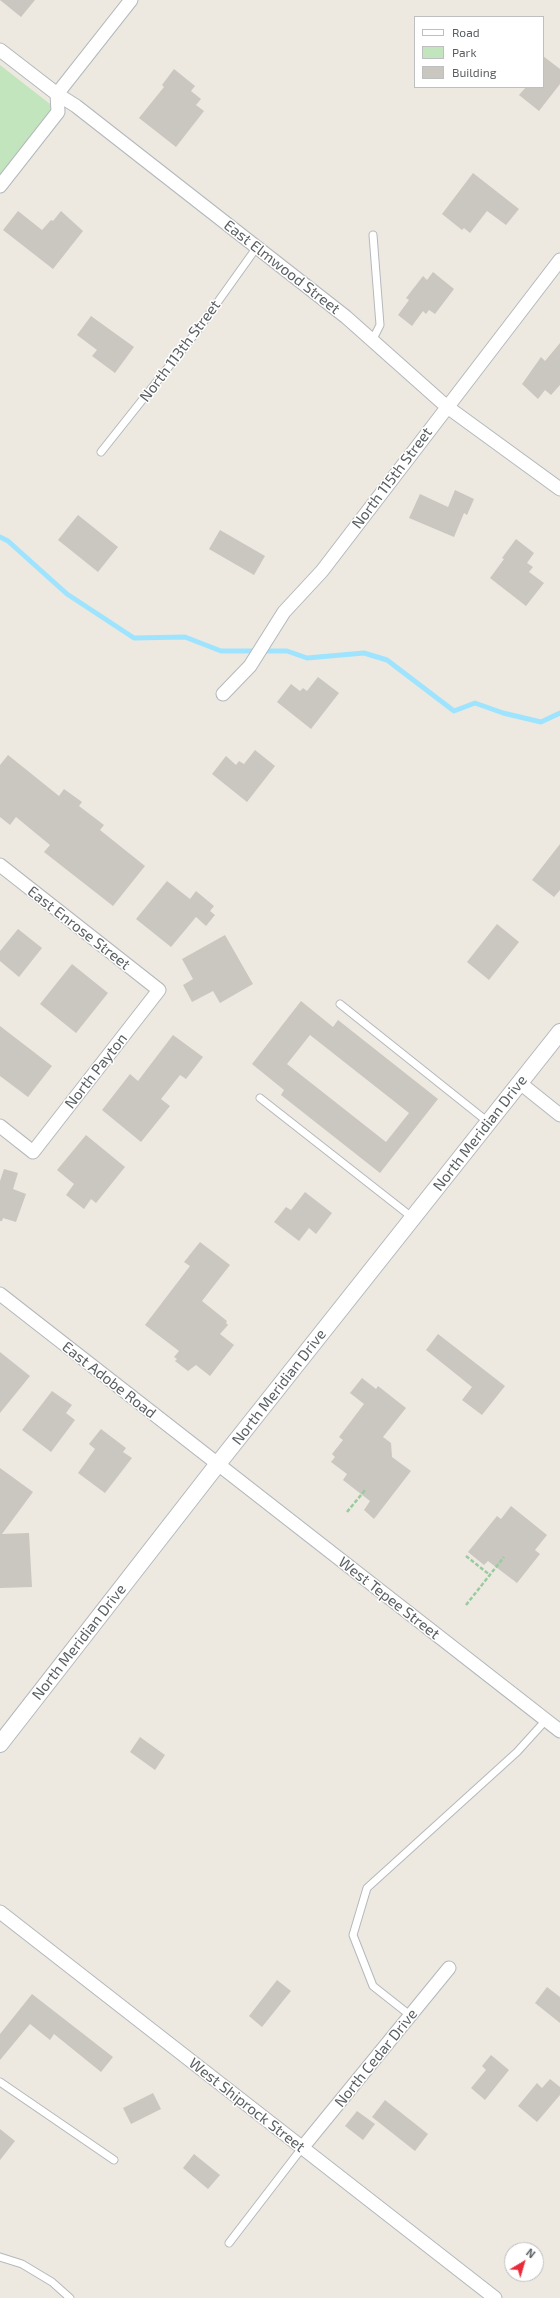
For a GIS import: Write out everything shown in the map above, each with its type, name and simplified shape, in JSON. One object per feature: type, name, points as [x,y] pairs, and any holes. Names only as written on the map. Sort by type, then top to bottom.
[{"type":"street","points":[[0,186],[58,112],[57,94],[131,0]]},
{"type":"street","name":"East Elmwood Street","points":[[0,50],[57,94],[76,106],[346,317],[446,406],[560,489]]},
{"type":"street","name":"North 115th Street","points":[[223,694],[250,666],[284,612],[322,571],[446,406],[560,260]]},
{"type":"street","name":"East Enrose Street","points":[[0,865],[159,990]]},
{"type":"street","name":"North Payton","points":[[0,1126],[33,1152],[159,990]]},
{"type":"street","name":"North Meridian Drive","points":[[0,1744],[217,1465],[560,1032]]},
{"type":"street","points":[[520,1083],[560,1115]]},
{"type":"street","name":"East Adobe Road","points":[[0,1294],[217,1465]]},
{"type":"street","name":"West Tepee Street","points":[[217,1465],[560,1731]]},
{"type":"street","name":"West Shiprock Street","points":[[0,1912],[495,2298]]},
{"type":"street","name":"North Cedar Drive","points":[[302,2148],[449,1968]]},
{"type":"lane","points":[[372,341],[380,325],[374,235]]},
{"type":"lane","name":"North 113th Street","points":[[101,452],[196,331],[257,248]]},
{"type":"lane","points":[[340,1004],[489,1122]]},
{"type":"lane","points":[[260,1098],[413,1218]]},
{"type":"lane","points":[[411,2016],[373,1986],[354,1935],[367,1888],[517,1752],[546,1720]]},
{"type":"lane","points":[[0,2082],[114,2160]]},
{"type":"lane","points":[[229,2243],[302,2148]]},
{"type":"lane","points":[[0,2257],[22,2264],[52,2282],[70,2298]]},
{"type":"path","points":[[347,1512],[366,1489]]},
{"type":"path","points":[[466,1556],[490,1575]]},
{"type":"path","points":[[466,1605],[504,1557]]},
{"type":"green space","points":[[0,65],[54,107],[0,175]]},
{"type":"building","points":[[0,0],[35,0],[21,17]]},
{"type":"building","points":[[544,57],[560,69],[560,84],[539,111],[519,95],[525,88],[544,88]]},
{"type":"building","points":[[174,69],[195,86],[191,91],[201,99],[196,105],[204,111],[176,147],[139,118],[164,87],[162,85]]},
{"type":"building","points":[[473,173],[519,209],[506,225],[487,211],[470,233],[464,228],[462,230],[442,214]]},
{"type":"building","points":[[18,211],[42,230],[51,220],[53,221],[61,211],[83,231],[53,269],[3,230]]},
{"type":"building","points":[[433,272],[454,289],[435,314],[429,310],[426,314],[423,311],[412,326],[398,315],[409,300],[406,298],[423,276],[427,280]]},
{"type":"building","points":[[91,316],[134,347],[115,373],[92,356],[97,350],[77,335]]},
{"type":"building","points":[[560,343],[560,385],[551,395],[545,390],[538,399],[522,384],[541,357],[545,361]]},
{"type":"building","points":[[455,490],[474,499],[467,515],[464,513],[454,537],[409,518],[420,494],[448,507]]},
{"type":"building","points":[[78,515],[118,547],[98,572],[58,540]]},
{"type":"building","points":[[220,530],[265,556],[254,575],[209,549]]},
{"type":"building","points":[[516,539],[534,553],[527,563],[533,567],[529,572],[544,583],[526,606],[490,578]]},
{"type":"building","points":[[318,677],[339,693],[311,729],[277,702],[291,684],[300,691],[303,688],[307,691]]},
{"type":"building","points":[[255,750],[275,766],[247,802],[212,774],[226,756],[236,765],[239,761],[244,764]]},
{"type":"building","points":[[8,755],[59,796],[64,789],[82,802],[79,806],[104,825],[100,830],[145,866],[113,906],[44,852],[50,845],[16,817],[10,825],[0,817],[0,765]]},
{"type":"building","points":[[560,844],[560,890],[554,897],[532,880]]},
{"type":"building","points":[[167,881],[190,899],[196,891],[214,906],[210,911],[215,915],[206,926],[196,917],[171,947],[136,919]]},
{"type":"building","points":[[497,924],[519,942],[489,980],[467,962]]},
{"type":"building","points":[[18,929],[42,948],[19,977],[0,961],[0,951]]},
{"type":"building","points":[[225,935],[253,984],[220,1003],[213,991],[192,1002],[183,985],[193,979],[182,959]]},
{"type":"building","points":[[72,964],[108,993],[76,1033],[40,1004]]},
{"type":"building","points":[[301,1001],[333,1027],[338,1020],[438,1099],[380,1173],[281,1095],[284,1090],[252,1064]],"holes":[[[310,1035],[409,1113],[386,1142],[287,1064]]]},
{"type":"building","points":[[0,1026],[52,1066],[28,1097],[0,1076]]},
{"type":"building","points":[[173,1035],[203,1057],[186,1079],[180,1075],[161,1099],[170,1106],[141,1142],[102,1110],[130,1074],[138,1081]]},
{"type":"building","points":[[86,1135],[125,1167],[96,1203],[91,1199],[84,1209],[66,1195],[74,1184],[57,1170]]},
{"type":"building","points":[[4,1169],[18,1173],[13,1189],[26,1194],[16,1222],[3,1218],[2,1221],[0,1221],[0,1181]]},
{"type":"building","points":[[305,1192],[332,1213],[316,1234],[309,1228],[299,1241],[274,1222],[286,1207],[291,1210]]},
{"type":"building","points":[[200,1242],[230,1265],[202,1301],[227,1321],[226,1323],[228,1325],[220,1334],[234,1345],[210,1376],[196,1365],[188,1371],[175,1361],[177,1359],[174,1357],[179,1351],[145,1325],[190,1266],[184,1262]]},
{"type":"building","points":[[438,1334],[505,1386],[482,1415],[462,1400],[472,1387],[426,1350]]},
{"type":"building","points":[[0,1352],[30,1376],[0,1413]]},
{"type":"building","points":[[362,1378],[376,1389],[378,1386],[406,1408],[383,1437],[391,1443],[392,1457],[411,1471],[374,1519],[364,1510],[370,1501],[343,1480],[347,1474],[331,1462],[335,1457],[332,1454],[343,1440],[339,1437],[364,1404],[350,1393]]},
{"type":"building","points":[[52,1391],[72,1405],[66,1413],[75,1420],[51,1452],[22,1430]]},
{"type":"building","points":[[101,1429],[126,1448],[123,1452],[132,1458],[105,1493],[78,1473],[95,1449],[89,1444]]},
{"type":"building","points":[[0,1468],[33,1492],[2,1534],[29,1533],[32,1587],[0,1588]]},
{"type":"building","points":[[511,1506],[547,1535],[535,1550],[540,1554],[517,1583],[488,1561],[484,1565],[468,1552],[497,1516],[501,1519]]},
{"type":"building","points":[[140,1737],[165,1755],[155,1770],[130,1752]]},
{"type":"building","points":[[277,1980],[291,1991],[262,2027],[249,2016]]},
{"type":"building","points":[[547,1987],[560,1997],[560,2023],[535,2003]]},
{"type":"building","points":[[32,1994],[113,2057],[101,2072],[54,2034],[50,2040],[30,2024],[0,2060],[0,2034]]},
{"type":"building","points":[[491,2055],[509,2070],[485,2100],[471,2088],[486,2070],[482,2066]]},
{"type":"building","points":[[550,2079],[560,2087],[560,2095],[537,2122],[518,2106],[537,2083],[542,2088]]},
{"type":"building","points":[[153,2093],[161,2109],[131,2124],[123,2108]]},
{"type":"building","points":[[385,2100],[428,2134],[415,2151],[372,2117]]},
{"type":"building","points":[[357,2111],[375,2124],[363,2140],[345,2126]]},
{"type":"building","points":[[0,2129],[15,2141],[0,2160]]},
{"type":"building","points":[[194,2154],[220,2175],[208,2189],[183,2168]]},
{"type":"waterway","points":[[0,537],[8,541],[67,594],[134,638],[185,637],[221,651],[287,651],[307,658],[364,653],[387,660],[454,711],[475,703],[503,713],[541,722],[560,713]]}]
